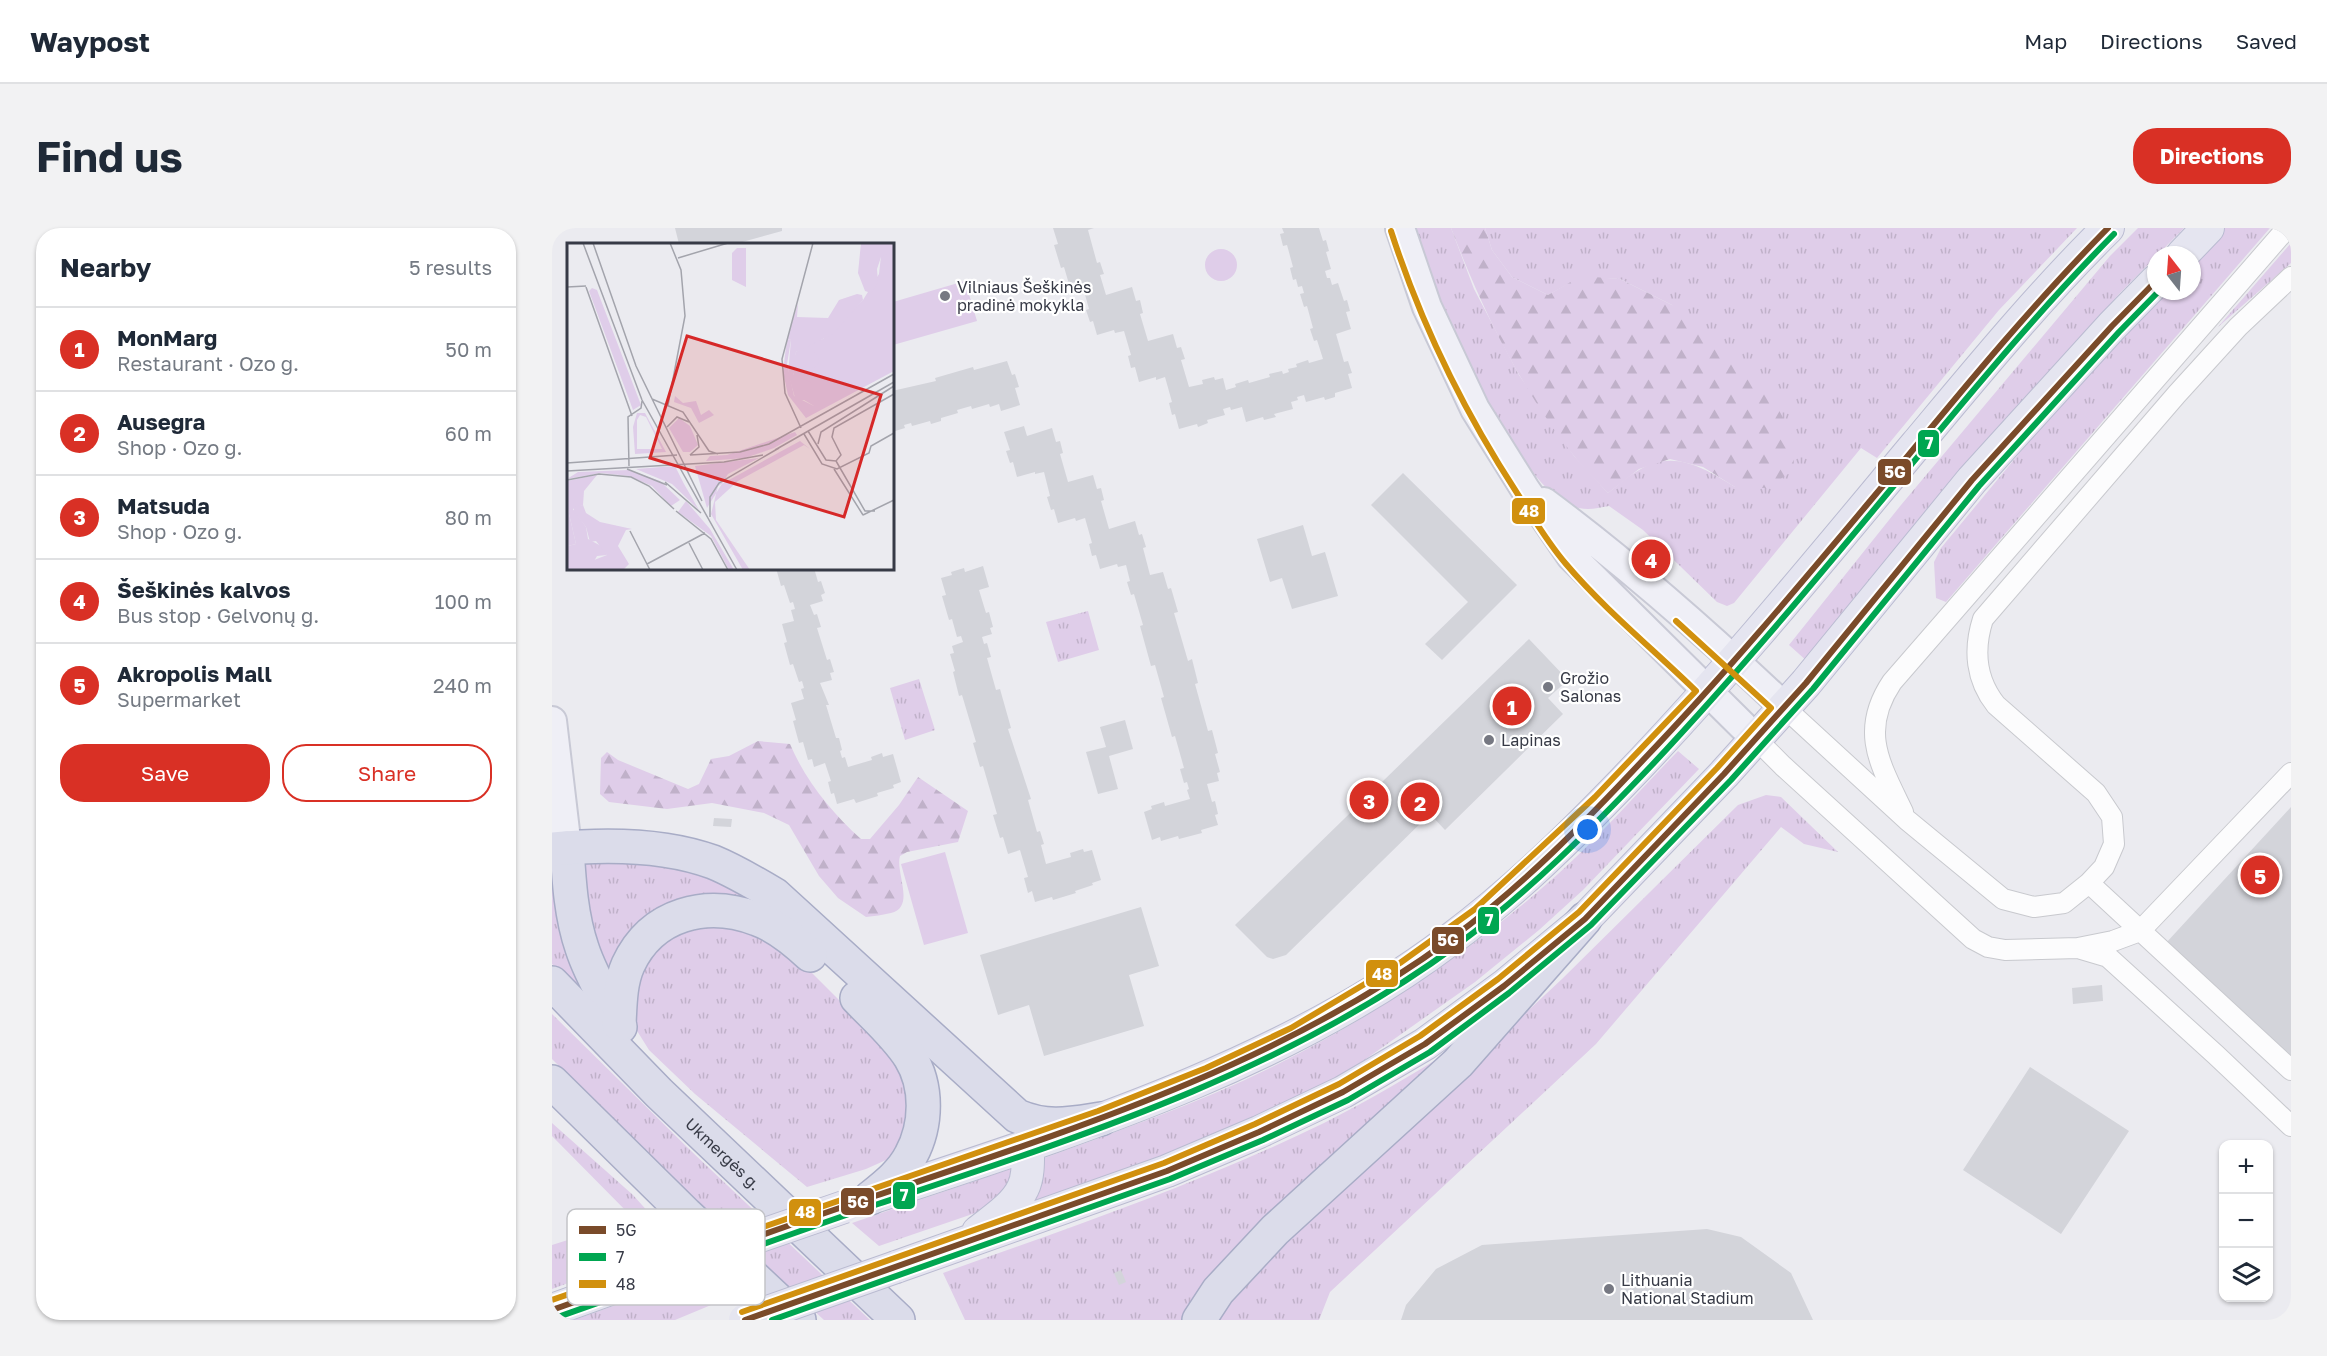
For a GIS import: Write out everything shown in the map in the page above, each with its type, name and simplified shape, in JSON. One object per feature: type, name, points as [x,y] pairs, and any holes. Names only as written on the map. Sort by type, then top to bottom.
[{"type":"highway","points":[[659,1094],[592,975],[581,947],[560,848],[648,849],[669,852],[712,862],[743,876],[775,895],[1022,1131],[1036,1124],[1062,1125],[1101,1119]]},
{"type":"highway","points":[[619,1024],[621,992],[628,965],[642,944],[656,929],[674,918],[711,909],[758,919],[797,943],[848,989],[900,1043],[911,1058],[919,1075],[923,1092],[923,1110],[917,1142],[902,1169],[886,1185],[857,1202]]},
{"type":"highway","points":[[1199,1320],[1218,1291],[1275,1230],[1458,1063],[1585,919]]},
{"type":"highway","name":"Ukmergės g.","points":[[552,983],[659,1094],[898,1320]]},
{"type":"highway","points":[[552,1082],[681,1209]]},
{"type":"highway","points":[[765,1287],[800,1320]]},
{"type":"main road","points":[[1400,228],[1427,307],[1475,409],[1525,489],[1571,556],[1756,739]]},
{"type":"main road","points":[[1101,1119],[1190,1084],[1272,1047],[1351,1004],[1449,941],[1489,909],[1584,822],[1708,691],[1980,369],[2079,256],[2108,228]]},
{"type":"main road","points":[[2191,246],[2208,228]]},
{"type":"main road","points":[[745,1320],[1167,1171],[1259,1132],[1343,1092],[1425,1044],[1504,986],[1585,919],[1756,739],[1972,480],[2104,334],[2147,290]]},
{"type":"main road","points":[[1525,489],[1630,569],[1784,707]]},
{"type":"main road","points":[[552,721],[560,848]]},
{"type":"main road","points":[[765,1234],[857,1202],[1022,1131],[1028,1168],[1023,1189],[1006,1210],[964,1244]]},
{"type":"main road","points":[[552,1310],[567,1305]]},
{"type":"street","points":[[1907,820],[1884,771],[1877,750],[1874,733],[1876,713],[1882,697],[1892,682],[2287,228]]},
{"type":"street","points":[[1784,707],[1907,820],[2003,899],[2034,907],[2064,903],[2089,884],[2104,867],[2114,844],[2112,817],[2096,793],[1996,705],[1987,694],[1980,676],[1976,650],[1983,619],[2184,386],[2238,327],[2291,277]]},
{"type":"street","points":[[1756,739],[1972,939],[1988,947],[2005,950],[2078,948],[2113,942],[2140,931],[2291,773]]},
{"type":"street","points":[[2089,884],[2291,1070]]},
{"type":"street","points":[[2078,948],[2108,957],[2216,1054],[2291,1126]]},
{"type":"green space","points":[[1412,228],[1451,228],[1474,289],[1519,375],[1574,456],[1608,493],[1639,470],[1664,461],[1677,461],[1700,468],[1735,487],[1672,305],[1620,279],[1581,277],[1548,295],[1512,277],[1492,250],[1485,228],[2077,228],[1999,310],[1877,458],[1861,448],[1734,603],[1727,606],[1717,602],[1643,530],[1609,506],[1589,509],[1569,505],[1550,491],[1530,469],[1490,408],[1472,374],[1433,289]]},
{"type":"green space","points":[[1451,228],[1485,228],[1492,250],[1512,277],[1548,295],[1581,276],[1620,279],[1672,305],[1725,346],[1769,392],[1793,436],[1794,470],[1767,488],[1735,487],[1703,467],[1670,459],[1639,469],[1608,493],[1574,456],[1536,403],[1489,318]]},
{"type":"green space","points":[[2138,228],[2184,228],[2166,246],[2147,246],[2147,266],[2119,294],[1982,451],[1808,662],[1789,645],[1901,505],[2110,256]]},
{"type":"green space","points":[[2225,228],[2270,228],[1946,602],[1936,598],[1934,562],[1941,548],[2074,387],[2154,300],[2201,300],[2201,252]]},
{"type":"green space","points":[[2291,243],[2291,263],[2218,327]]},
{"type":"green space","points":[[1221,249],[1232,254],[1237,265],[1232,276],[1221,281],[1210,276],[1205,265],[1210,254]]},
{"type":"green space","points":[[965,281],[977,321],[894,345],[894,302]]},
{"type":"green space","points":[[1088,611],[1099,650],[1058,662],[1046,622]]},
{"type":"green space","points":[[919,679],[935,730],[905,740],[890,688]]},
{"type":"green space","points":[[758,741],[790,744],[803,770],[820,795],[861,839],[870,839],[899,805],[918,777],[968,811],[958,842],[907,852],[900,856],[904,897],[902,904],[891,913],[866,917],[838,898],[819,876],[789,825],[764,813],[712,803],[667,809],[609,802],[600,794],[601,758],[607,752],[618,760],[688,789],[699,784],[711,759],[729,756]]},
{"type":"green space","points":[[1678,751],[1699,769],[1583,890],[1539,930],[1475,982],[1329,1085],[1269,1115],[1024,1209],[1039,1160],[1161,1115],[1251,1077],[1317,1044],[1425,978],[1494,928],[1558,874]]},
{"type":"green space","points":[[1766,795],[1781,797],[1838,852],[1804,844],[1781,827],[1596,1044],[1330,1292],[1319,1320],[1209,1320],[1245,1276],[1562,979],[1738,805]]},
{"type":"green space","points":[[945,852],[968,933],[924,945],[901,864]]},
{"type":"green space","points":[[552,855],[584,991],[552,964]]},
{"type":"green space","points":[[584,857],[702,870],[792,919],[713,901],[616,975],[595,965],[579,859]]},
{"type":"green space","points":[[711,922],[754,930],[802,963],[891,1052],[915,1099],[895,1156],[866,1169],[807,1187],[695,1094],[649,1050],[634,1026],[631,1012],[642,963],[678,929]]},
{"type":"green space","points":[[552,1014],[752,1209],[704,1209],[552,1059]]},
{"type":"green space","points":[[1451,1051],[1205,1287],[1183,1320],[965,1320],[943,1273],[1136,1203],[1278,1145],[1340,1115]]},
{"type":"green space","points":[[552,1123],[646,1209],[624,1209],[552,1136]]},
{"type":"green space","points":[[1016,1167],[1017,1176],[993,1207],[879,1246],[852,1223]]},
{"type":"green space","points":[[765,1221],[870,1320],[824,1320],[765,1265]]},
{"type":"green space","points":[[567,1240],[567,1283],[552,1289],[552,1245]]},
{"type":"green space","points":[[616,1305],[711,1305],[675,1320],[574,1320]]},
{"type":"building","points":[[675,228],[782,228],[782,231],[739,243],[679,243]]},
{"type":"building","points":[[1053,228],[1094,228],[1088,230],[1097,263],[1100,262],[1104,274],[1100,275],[1106,295],[1132,287],[1136,301],[1140,300],[1143,313],[1140,314],[1148,341],[1173,334],[1177,348],[1181,347],[1185,359],[1181,360],[1189,387],[1203,384],[1202,380],[1214,377],[1215,380],[1223,378],[1226,390],[1248,380],[1249,383],[1270,377],[1269,374],[1289,372],[1288,369],[1297,367],[1296,364],[1308,360],[1309,363],[1323,359],[1317,340],[1314,341],[1310,329],[1313,328],[1307,306],[1304,307],[1300,294],[1304,293],[1302,286],[1298,287],[1296,279],[1293,280],[1290,268],[1293,267],[1287,245],[1283,246],[1280,234],[1284,233],[1282,228],[1319,228],[1329,251],[1326,252],[1331,269],[1325,271],[1327,278],[1330,278],[1332,285],[1338,283],[1350,311],[1346,312],[1351,329],[1336,334],[1344,362],[1348,361],[1352,373],[1348,374],[1352,388],[1335,393],[1335,397],[1325,400],[1324,397],[1306,402],[1304,395],[1297,397],[1298,400],[1291,402],[1293,409],[1274,414],[1276,417],[1264,420],[1263,417],[1246,422],[1242,407],[1231,410],[1230,407],[1223,409],[1225,415],[1207,420],[1208,423],[1198,427],[1197,424],[1179,429],[1175,414],[1172,415],[1169,403],[1172,402],[1165,377],[1139,382],[1135,367],[1131,368],[1128,356],[1131,355],[1124,331],[1115,333],[1114,330],[1097,335],[1093,321],[1090,322],[1086,310],[1089,309],[1081,280],[1069,284],[1064,267],[1061,268],[1054,245],[1058,244]]},
{"type":"building","points":[[1007,361],[1012,375],[1015,374],[1019,387],[1015,388],[1020,405],[1001,411],[999,404],[990,407],[989,404],[972,409],[971,406],[941,418],[941,421],[931,424],[930,421],[912,426],[911,423],[904,425],[905,428],[894,431],[894,391],[936,381],[935,378],[973,367],[974,370]]},
{"type":"building","points":[[1024,426],[1027,436],[1052,428],[1056,442],[1060,441],[1063,453],[1060,454],[1068,482],[1093,475],[1097,489],[1101,488],[1104,500],[1101,501],[1109,529],[1135,521],[1146,547],[1143,548],[1150,575],[1163,572],[1168,589],[1171,588],[1178,612],[1174,613],[1188,661],[1192,659],[1198,683],[1195,684],[1208,731],[1212,730],[1218,753],[1215,754],[1220,772],[1217,773],[1219,781],[1207,784],[1212,802],[1215,801],[1218,825],[1201,830],[1202,833],[1179,839],[1178,836],[1161,841],[1160,837],[1152,840],[1144,812],[1152,809],[1151,806],[1164,802],[1165,806],[1190,799],[1187,782],[1184,783],[1180,769],[1184,768],[1175,736],[1172,737],[1161,698],[1164,697],[1155,665],[1151,666],[1140,626],[1143,625],[1134,594],[1131,595],[1127,582],[1130,581],[1126,565],[1118,567],[1117,564],[1100,569],[1096,555],[1092,556],[1089,544],[1092,543],[1085,518],[1076,521],[1075,518],[1058,523],[1047,497],[1050,496],[1044,472],[1017,477],[1013,462],[1010,463],[1006,451],[1010,450],[1004,432]]},
{"type":"building","points":[[1403,473],[1517,585],[1442,660],[1425,644],[1468,602],[1371,505]]},
{"type":"building","points":[[1303,525],[1312,556],[1325,552],[1338,596],[1292,609],[1282,578],[1270,582],[1257,539]]},
{"type":"building","points":[[983,566],[989,587],[979,590],[993,627],[990,628],[992,634],[982,637],[984,644],[987,643],[991,657],[987,658],[996,690],[1000,689],[1011,728],[1008,729],[1031,799],[1028,800],[1037,832],[1040,831],[1044,844],[1041,845],[1046,864],[1071,857],[1070,853],[1083,849],[1084,852],[1092,850],[1101,880],[1075,891],[1076,893],[1053,900],[1052,897],[1035,902],[1032,891],[1028,893],[1024,878],[1028,877],[1020,850],[1008,854],[1003,837],[1000,838],[993,815],[997,814],[983,766],[980,767],[973,743],[976,742],[953,672],[955,671],[950,654],[954,653],[952,646],[963,642],[961,636],[957,637],[952,619],[949,620],[942,596],[946,595],[941,578],[964,568],[965,572]]},
{"type":"building","points":[[777,570],[815,570],[818,582],[821,581],[825,593],[821,595],[823,601],[810,605],[814,615],[817,614],[821,627],[817,628],[827,660],[830,659],[834,672],[830,673],[832,680],[820,683],[829,705],[826,705],[836,738],[839,738],[842,758],[845,757],[848,767],[872,760],[871,757],[882,753],[883,757],[893,754],[901,782],[893,785],[894,788],[856,803],[854,799],[837,804],[834,793],[831,794],[828,782],[831,781],[825,763],[814,767],[812,759],[808,760],[803,742],[799,743],[791,703],[804,699],[801,689],[804,688],[802,681],[799,682],[793,664],[790,665],[782,624],[794,621],[791,610],[795,609],[793,602],[790,603],[784,585],[781,586]]},
{"type":"building","points":[[1529,639],[1568,680],[1548,698],[1563,714],[1445,830],[1430,814],[1286,955],[1273,959],[1267,957],[1235,925]]},
{"type":"building","points":[[1125,720],[1133,749],[1109,756],[1118,789],[1098,794],[1086,752],[1106,747],[1100,727]]},
{"type":"building","points":[[2291,807],[2291,1058],[2166,943]]},
{"type":"building","points":[[714,818],[732,819],[731,827],[713,826]]},
{"type":"building","points":[[1141,907],[1159,966],[1129,975],[1144,1026],[1044,1056],[1029,1005],[998,1015],[980,955]]},
{"type":"building","points":[[2102,985],[2103,1001],[2073,1004],[2072,988]]},
{"type":"building","points":[[2030,1067],[2129,1131],[2061,1234],[1963,1170]]},
{"type":"building","name":"Lithuania National Stadium","points":[[1707,1229],[1741,1237],[1791,1273],[1813,1320],[1401,1320],[1406,1305],[1436,1269],[1482,1245]]},
{"type":"building","points":[[1121,1270],[1126,1282],[1119,1285],[1114,1273]]},
{"type":"transit line","name":"5G","points":[[765,1234],[1025,1145],[1174,1090],[1247,1058],[1317,1022],[1386,983],[1452,938],[1504,897],[1553,852],[1600,806],[1678,722],[1776,613],[2002,343],[2108,228]]},
{"type":"transit line","name":"48","points":[[765,1226],[1098,1111],[1206,1068],[1291,1028],[1400,963],[1475,909],[1595,797],[1696,691],[1597,597],[1566,564],[1540,529],[1497,462],[1461,398],[1416,300],[1391,231]]},
{"type":"transit line","name":"7","points":[[765,1244],[1104,1126],[1251,1066],[1322,1030],[1391,990],[1457,945],[1534,882],[1582,837],[1651,766],[1778,623],[2005,353],[2114,234]]},
{"type":"transit line","name":"5G","points":[[745,1320],[1167,1171],[1259,1132],[1343,1092],[1425,1044],[1504,986],[1585,919],[1724,774],[1806,683],[1972,480],[2147,290]]},
{"type":"transit line","name":"7","points":[[772,1320],[1170,1179],[1263,1140],[1348,1100],[1430,1052],[1509,993],[1591,925],[1731,780],[1813,689],[1979,486],[2150,300]]},
{"type":"transit line","name":"48","points":[[765,1304],[1164,1163],[1255,1124],[1339,1084],[1420,1036],[1498,979],[1579,912],[1771,708],[1676,621]]},
{"type":"transit line","name":"48","points":[[552,1300],[567,1295]]},
{"type":"transit line","name":"5G","points":[[552,1310],[567,1305]]},
{"type":"transit line","name":"7","points":[[555,1318],[592,1305]]},
{"type":"transit line","name":"48","points":[[742,1312],[762,1305]]},
{"type":"place","name":"Vilniaus Šeškinės pradinė mokykla","points":[[945,296]]},
{"type":"place","name":"Šeškinės kalvos","points":[[1651,559]]},
{"type":"place","name":"Grožio Salonas","points":[[1548,687]]},
{"type":"place","name":"MonMarg","points":[[1512,706]]},
{"type":"place","name":"Lapinas","points":[[1489,740]]},
{"type":"place","name":"Matsuda","points":[[1369,800]]},
{"type":"place","name":"Ausegra","points":[[1420,802]]},
{"type":"place","name":"Akropolis Mall","points":[[2260,875]]},
{"type":"place","name":"Lithuania National Stadium","points":[[1609,1289]]}]
